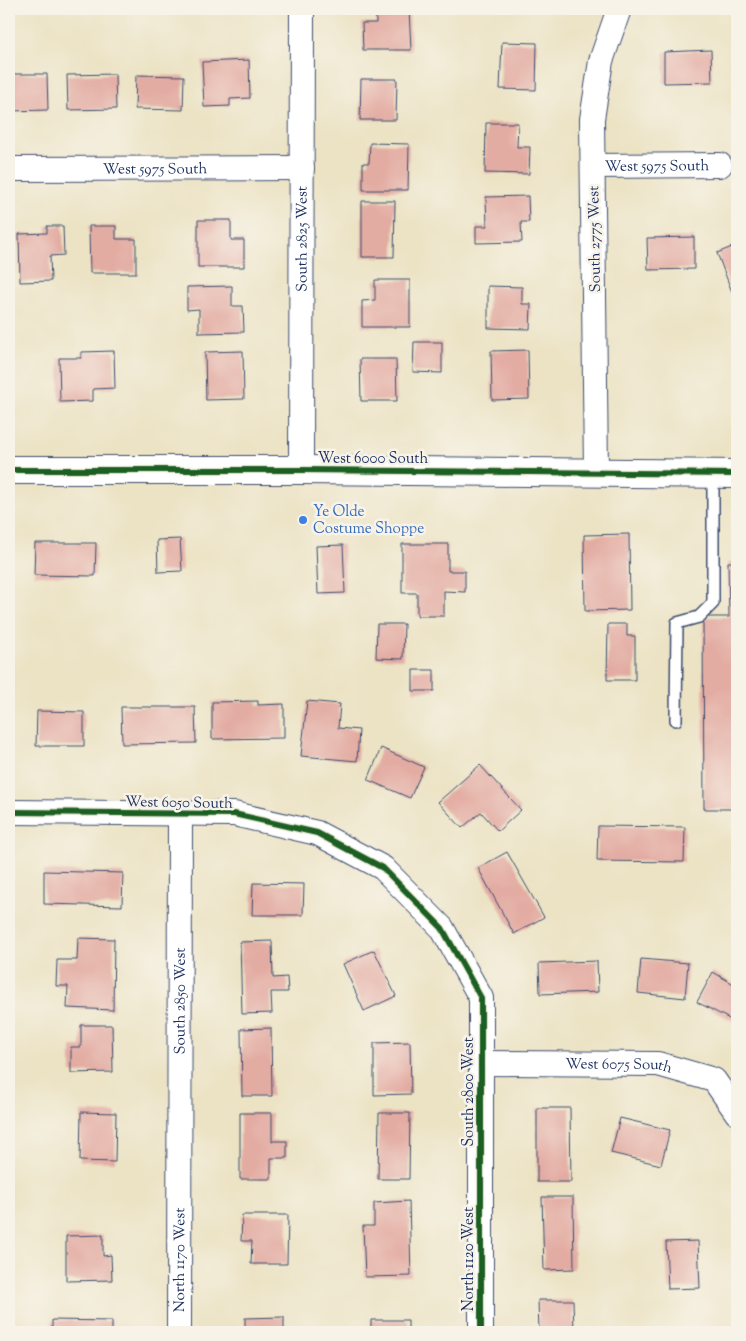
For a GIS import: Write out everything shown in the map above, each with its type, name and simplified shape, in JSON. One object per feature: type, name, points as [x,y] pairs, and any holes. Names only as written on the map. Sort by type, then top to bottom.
[{"type":"street","name":"South 2825 West","points":[[301,470],[302,9]]},
{"type":"street","name":"South 2775 West","points":[[596,472],[592,119],[600,61],[619,9]]},
{"type":"street","name":"West 5975 South","points":[[593,166],[720,165]]},
{"type":"street","name":"West 5975 South","points":[[9,169],[302,168]]},
{"type":"street","name":"West 6000 South","points":[[9,470],[301,470],[725,474]]},
{"type":"street","name":"West 6050 South","points":[[9,812],[234,814],[317,833],[383,868],[442,928],[481,998]]},
{"type":"street","name":"South 2850 West","points":[[179,1187],[180,814]]},
{"type":"street","name":"South 2800 West","points":[[481,998],[481,1186]]},
{"type":"street","name":"West 6075 South","points":[[481,1063],[658,1064],[714,1080],[737,1113]]},
{"type":"street","name":"North 1120 West","points":[[481,1186],[481,1332]]},
{"type":"street","name":"North 1170 West","points":[[179,1187],[179,1332]]},
{"type":"lane","points":[[676,720],[677,623],[699,618],[713,603],[725,474]]},
{"type":"building","points":[[376,9],[409,9],[411,50],[363,50],[362,23],[376,23]]},
{"type":"building","points":[[502,42],[537,43],[536,90],[500,89]]},
{"type":"building","points":[[711,50],[712,82],[664,83],[664,52]]},
{"type":"building","points":[[249,60],[250,98],[230,99],[230,106],[204,107],[202,62]]},
{"type":"building","points":[[9,74],[47,74],[48,110],[9,111]]},
{"type":"building","points":[[115,74],[116,109],[68,110],[67,75]]},
{"type":"building","points":[[136,75],[184,76],[183,110],[135,109]]},
{"type":"building","points":[[361,79],[397,79],[396,120],[360,120]]},
{"type":"building","points":[[486,123],[518,123],[517,147],[530,147],[529,174],[485,173]]},
{"type":"building","points":[[370,143],[409,144],[408,190],[363,190],[363,163],[369,163]]},
{"type":"building","points":[[528,196],[529,222],[521,222],[522,242],[476,243],[476,226],[487,226],[486,197]]},
{"type":"building","points":[[362,201],[395,201],[394,257],[362,257]]},
{"type":"building","points":[[198,220],[231,220],[231,240],[244,240],[244,267],[198,267]]},
{"type":"building","points":[[47,226],[63,226],[64,255],[50,256],[51,281],[20,282],[19,234],[47,233]]},
{"type":"building","points":[[89,226],[116,226],[116,239],[136,239],[136,273],[90,273]]},
{"type":"building","points":[[694,237],[694,269],[648,270],[647,238]]},
{"type":"building","points":[[737,245],[737,290],[732,292],[717,253]]},
{"type":"building","points":[[375,280],[410,280],[410,327],[362,327],[362,301],[375,300]]},
{"type":"building","points":[[232,286],[232,306],[243,306],[244,332],[199,333],[199,309],[187,310],[187,287]]},
{"type":"building","points":[[488,286],[522,287],[522,304],[531,304],[530,329],[488,328]]},
{"type":"building","points":[[414,342],[442,342],[442,373],[413,372]]},
{"type":"building","points":[[528,350],[529,399],[492,400],[491,351]]},
{"type":"building","points":[[114,351],[115,388],[93,389],[93,401],[60,402],[59,358],[81,358],[81,352]]},
{"type":"building","points":[[243,351],[244,399],[206,400],[205,352]]},
{"type":"building","points":[[360,359],[396,359],[397,401],[361,401]]},
{"type":"building","points":[[629,534],[630,610],[585,611],[584,535]]},
{"type":"building","points":[[180,539],[182,571],[158,572],[157,540]]},
{"type":"building","points":[[35,543],[96,543],[95,576],[34,575]]},
{"type":"building","points":[[402,544],[448,544],[448,571],[465,571],[465,592],[444,591],[444,616],[417,616],[417,593],[402,593]]},
{"type":"building","points":[[343,545],[345,593],[318,594],[316,546]]},
{"type":"building","points":[[728,562],[737,562],[737,809],[704,809],[703,617],[729,617]]},
{"type":"building","points":[[377,624],[404,624],[403,659],[376,658]]},
{"type":"building","points":[[608,624],[627,624],[627,636],[635,636],[635,680],[607,680]]},
{"type":"building","points":[[413,670],[434,670],[434,691],[413,691]]},
{"type":"building","points":[[258,701],[258,705],[284,704],[284,738],[212,739],[212,702]]},
{"type":"building","points":[[307,701],[340,704],[338,728],[359,730],[357,761],[301,756]]},
{"type":"building","points":[[121,707],[195,707],[196,743],[122,744]]},
{"type":"building","points":[[37,711],[84,712],[84,746],[36,746]]},
{"type":"building","points":[[381,748],[424,767],[410,798],[368,780]]},
{"type":"building","points":[[480,765],[521,810],[498,831],[481,812],[462,828],[438,802]]},
{"type":"building","points":[[598,826],[685,827],[684,862],[597,861]]},
{"type":"building","points":[[507,852],[544,917],[514,934],[478,868]]},
{"type":"building","points":[[44,871],[123,873],[122,906],[44,904]]},
{"type":"building","points":[[253,883],[304,884],[303,915],[252,915]]},
{"type":"building","points":[[78,938],[114,939],[113,1010],[67,1008],[68,986],[56,986],[57,960],[77,960]]},
{"type":"building","points":[[272,941],[273,978],[287,977],[288,992],[271,992],[272,1013],[242,1014],[240,942]]},
{"type":"building","points":[[374,950],[396,996],[364,1011],[343,964]]},
{"type":"building","points":[[641,959],[688,963],[685,998],[638,993]]},
{"type":"building","points":[[597,961],[598,992],[540,994],[539,963]]},
{"type":"building","points":[[713,972],[737,986],[737,1023],[697,1002]]},
{"type":"building","points":[[81,1025],[112,1025],[113,1072],[71,1073],[71,1047],[81,1047]]},
{"type":"building","points":[[271,1028],[272,1096],[242,1096],[241,1029]]},
{"type":"building","points":[[410,1042],[411,1094],[374,1095],[374,1043]]},
{"type":"building","points":[[537,1108],[570,1108],[571,1182],[537,1182]]},
{"type":"building","points":[[81,1112],[116,1113],[115,1162],[80,1161]]},
{"type":"building","points":[[240,1113],[272,1113],[272,1141],[287,1141],[287,1158],[271,1158],[271,1179],[240,1179]]},
{"type":"building","points":[[379,1113],[410,1113],[409,1179],[378,1179]]},
{"type":"building","points":[[620,1118],[670,1130],[661,1165],[611,1153]]},
{"type":"building","points":[[542,1197],[573,1197],[574,1269],[544,1270]]},
{"type":"building","points":[[409,1201],[411,1276],[365,1277],[363,1226],[374,1226],[374,1203]]},
{"type":"building","points":[[242,1215],[288,1215],[287,1264],[251,1264],[252,1241],[241,1241]]},
{"type":"building","points":[[103,1235],[103,1256],[111,1255],[112,1280],[66,1281],[66,1236]]},
{"type":"building","points":[[698,1241],[700,1288],[668,1289],[666,1242]]},
{"type":"building","points":[[538,1300],[573,1300],[574,1332],[539,1332]]},
{"type":"building","points":[[284,1317],[284,1332],[245,1332],[245,1318]]},
{"type":"building","points":[[52,1320],[112,1321],[112,1332],[52,1332]]},
{"type":"building","points":[[371,1320],[408,1320],[408,1332],[371,1332]]},
{"type":"cycle path","points":[[9,470],[301,470],[737,474]]},
{"type":"cycle path","points":[[9,812],[234,814],[317,833],[383,868],[442,928],[481,998],[481,1332]]},
{"type":"place","name":"Ye Olde Costume Shoppe","points":[[303,520]]}]
